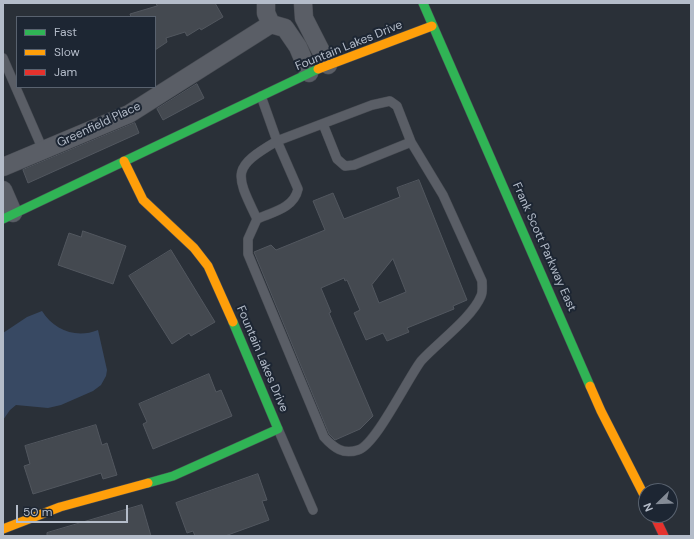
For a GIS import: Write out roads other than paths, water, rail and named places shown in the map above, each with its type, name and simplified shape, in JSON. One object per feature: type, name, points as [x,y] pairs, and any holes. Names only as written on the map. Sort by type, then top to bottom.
[{"type":"street","points":[[266,3],[266,13],[271,24],[285,28],[298,47],[309,73]]},
{"type":"street","points":[[303,3],[304,18],[328,65]]},
{"type":"street","name":"Frank Scott Parkway East","points":[[423,3],[601,411],[638,483]]},
{"type":"street","name":"Greenfield Place","points":[[3,167],[129,114],[271,24]]},
{"type":"street","name":"Fountain Lakes Drive","points":[[8,216],[309,73],[432,26]]},
{"type":"street","name":"Fountain Lakes Drive","points":[[3,529],[60,507],[173,476],[278,429],[219,288],[208,266],[194,248],[149,207],[136,188],[124,160]]},
{"type":"street","points":[[3,190],[8,216]]},
{"type":"street","points":[[658,523],[664,536]]},
{"type":"lane","points":[[3,58],[16,88]]},
{"type":"lane","points":[[16,88],[43,150]]},
{"type":"lane","points":[[257,219],[242,184],[242,168],[252,156],[277,141],[372,105],[390,101],[397,106],[411,142],[450,209],[482,281],[482,296],[473,309],[421,362],[371,438],[360,450],[347,452],[336,450],[324,437],[248,254],[248,239],[257,219],[291,204],[296,197],[298,189],[277,141],[261,96]]},
{"type":"lane","points":[[323,124],[337,159],[345,166],[354,166],[411,142]]},
{"type":"lane","points":[[278,429],[313,510]]},
{"type":"water","points":[[42,311],[47,318],[59,328],[66,331],[82,334],[98,330],[107,370],[106,376],[101,385],[93,391],[61,405],[48,408],[16,405],[10,410],[3,420],[3,333],[27,317]]}]
